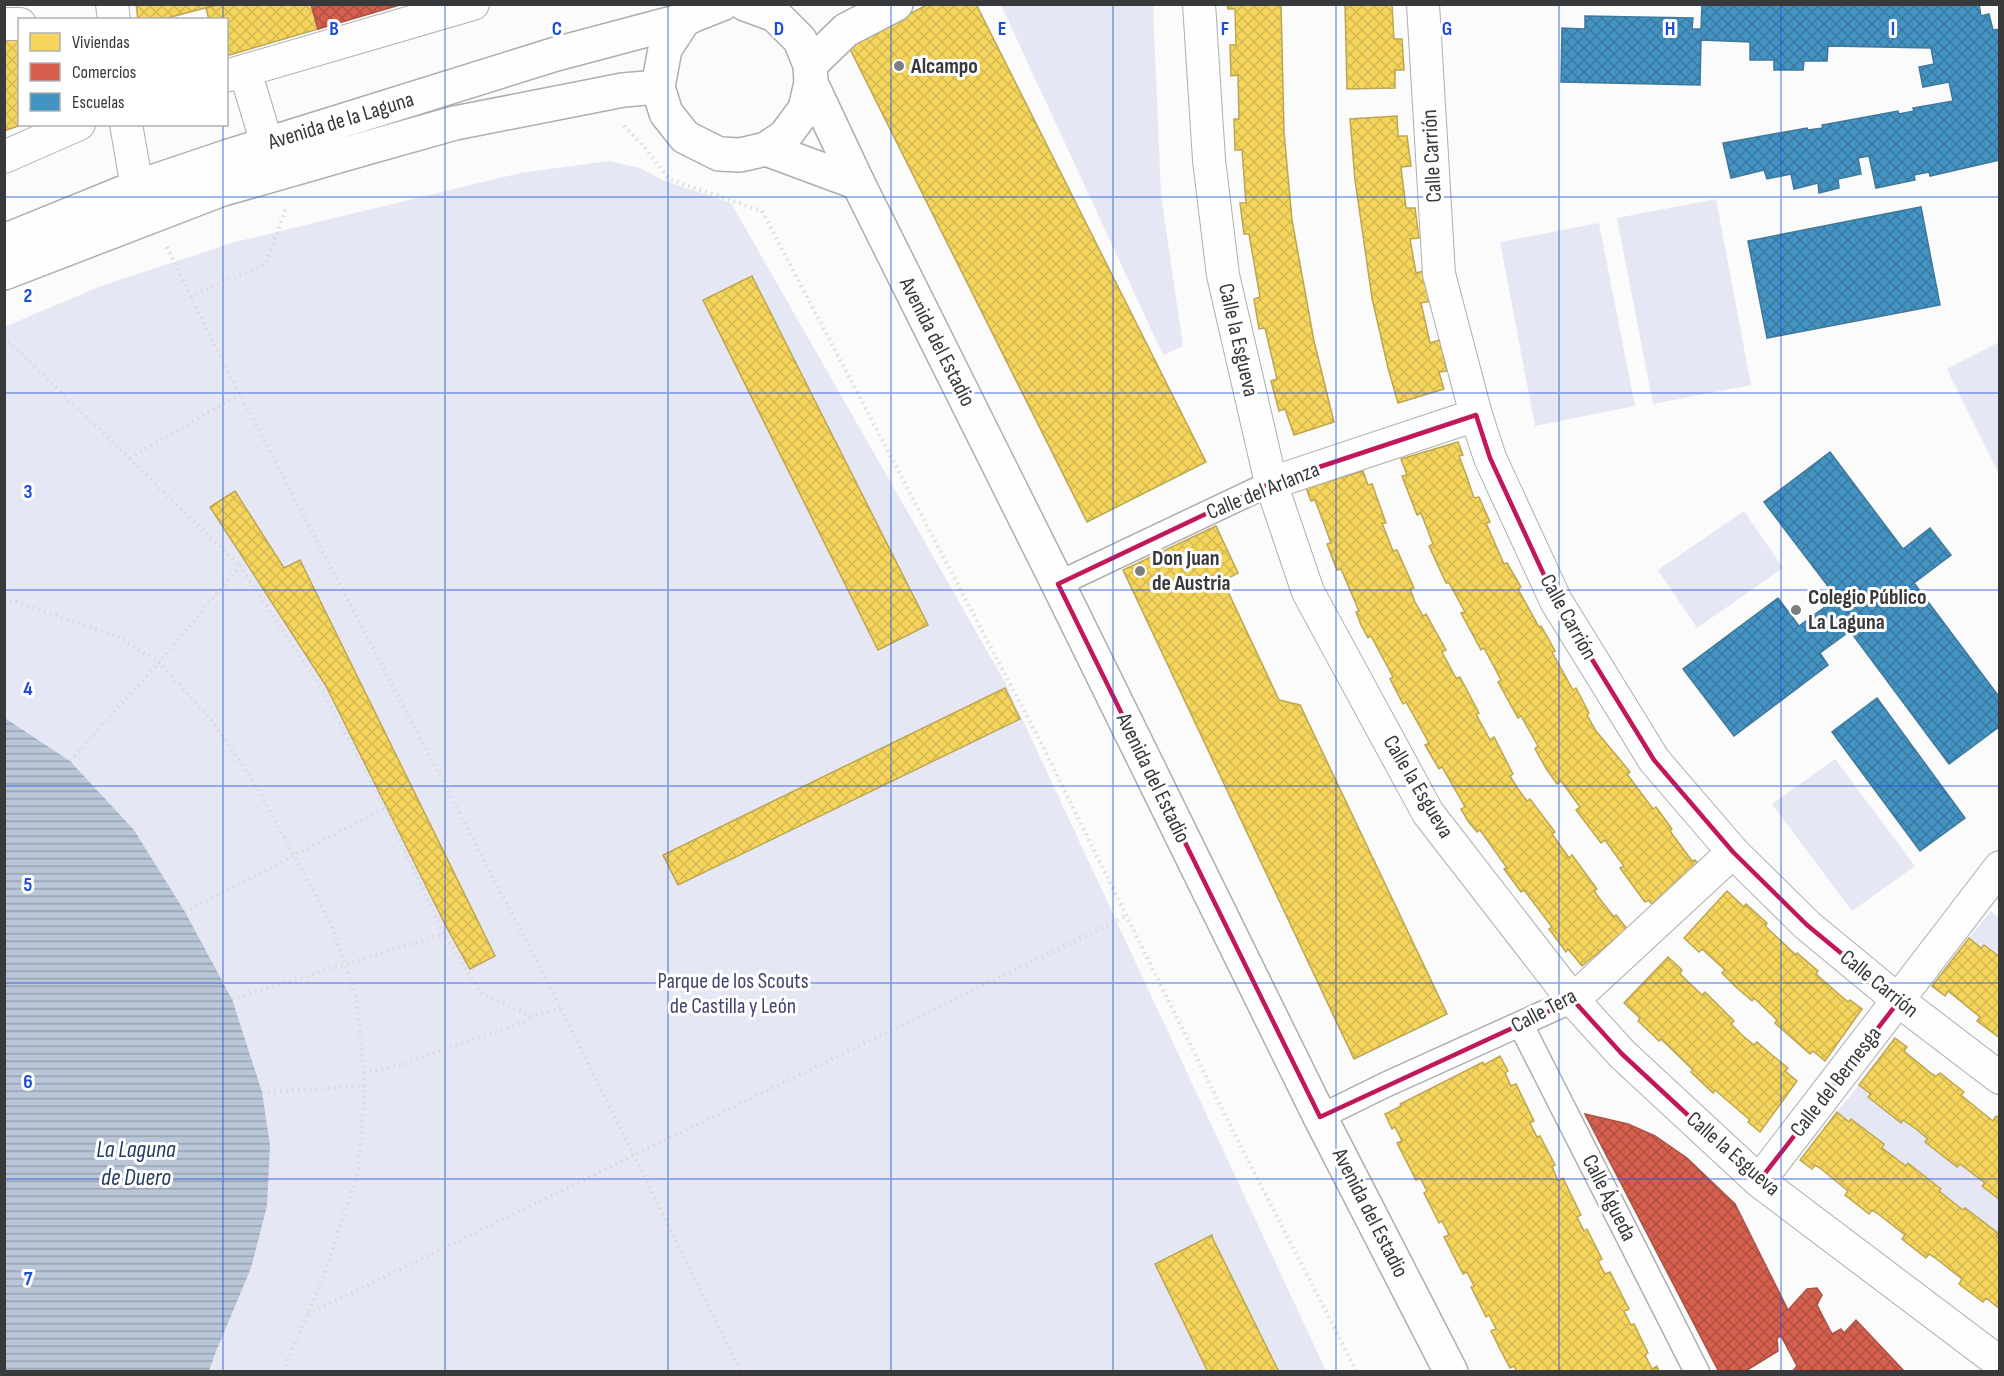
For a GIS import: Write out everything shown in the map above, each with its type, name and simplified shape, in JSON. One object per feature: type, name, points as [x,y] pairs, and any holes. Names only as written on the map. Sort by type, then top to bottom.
[{"type":"street","points":[[267,144],[236,73],[473,4]]},
{"type":"street","name":"Avenida de la Laguna","points":[[4,241],[137,187],[267,144],[556,54],[684,20],[722,4]]},
{"type":"street","name":"Avenida del Estadio","points":[[745,4],[776,15],[800,40],[810,74],[858,183],[1320,1117],[1450,1371]]},
{"type":"street","points":[[684,20],[665,49],[658,87],[666,113],[685,137],[719,154],[740,156],[766,149],[785,136],[805,109],[810,74],[849,17],[896,4]]},
{"type":"street","name":"Calle la Esgueva","points":[[1199,4],[1209,160],[1223,275],[1271,483],[1308,592],[1428,813],[1573,1000],[1622,1054],[1760,1180],[2000,1363]]},
{"type":"street","name":"Calle Carrión","points":[[1424,4],[1439,274],[1476,415],[1490,458],[1556,601],[1653,760],[1733,852],[1807,925],[1899,1001],[2000,1078]]},
{"type":"street","name":"Avenida de la Laguna","points":[[4,273],[220,190],[455,123],[571,99],[623,90],[658,87]]},
{"type":"street","points":[[4,157],[74,126]]},
{"type":"street","points":[[126,126],[137,187]]},
{"type":"street","points":[[766,149],[858,183]]},
{"type":"street","name":"Calle del Arlanza","points":[[1058,584],[1271,483],[1476,415]]},
{"type":"street","name":"Calle Tera","points":[[1320,1117],[1573,1000],[1733,852]]},
{"type":"street","name":"Calle del Bernesga","points":[[1760,1180],[2000,867]]},
{"type":"street","name":"Calle Águeda","points":[[1521,1025],[1697,1371]]},
{"type":"path","points":[[616,125],[626,127],[669,179],[762,212],[809,297],[1041,742],[1236,1139],[1357,1371]]},
{"type":"path","points":[[191,298],[207,287],[247,273],[266,263],[286,208],[285,201]]},
{"type":"path","points":[[162,238],[240,394],[561,1008],[741,1371]]},
{"type":"path","points":[[4,337],[240,566],[322,689],[385,808],[444,934],[481,993],[532,1016]]},
{"type":"path","points":[[130,458],[240,394]]},
{"type":"path","points":[[70,761],[159,662],[240,566]]},
{"type":"path","points":[[4,600],[14,601],[117,636],[159,662],[212,722],[257,787],[331,924],[356,997],[365,1086],[358,1172],[324,1275],[284,1371]]},
{"type":"path","points":[[185,912],[385,808]]},
{"type":"path","points":[[308,1314],[1126,916]]},
{"type":"path","points":[[232,999],[444,934]]},
{"type":"path","points":[[364,1073],[406,1063],[529,1020],[532,1016],[561,1008]]},
{"type":"path","points":[[262,1092],[365,1086]]},
{"type":"highlighted area","points":[[1476,415],[1490,458],[1556,601],[1654,760],[1733,852],[1807,925],[1899,1001],[1759,1181],[1622,1054],[1573,1000],[1320,1117],[1058,584],[1271,483]]},
{"type":"green space","points":[[1001,5],[1153,5],[1161,195],[1183,346],[1163,355]]},
{"type":"green space","name":"Parque de los Scouts de Castilla y León","points":[[609,161],[640,168],[665,181],[731,203],[1006,684],[1326,1371],[209,1371],[217,1349],[232,999],[185,912],[134,831],[70,761],[5,718],[4,327],[101,286],[235,242],[520,173]]},
{"type":"green space","points":[[1716,199],[1751,385],[1653,404],[1617,218]]},
{"type":"green space","points":[[1599,223],[1635,406],[1535,426],[1500,242]]},
{"type":"green space","points":[[1999,342],[1999,474],[1947,369]]},
{"type":"green space","points":[[1744,511],[1783,568],[1697,628],[1658,570]]},
{"type":"green space","points":[[1835,759],[1915,866],[1852,911],[1772,804]]},
{"type":"green space","points":[[1991,911],[1999,918],[1999,957],[1984,945],[1981,948],[1969,938]]},
{"type":"green space","points":[[1859,1085],[1871,1094],[1868,1098],[1928,1139],[1925,1142],[1957,1167],[1960,1164],[1985,1183],[1982,1186],[1999,1200],[1999,1239],[1996,1236],[1998,1233],[1966,1208],[1963,1210],[1939,1191],[1941,1188],[1909,1163],[1906,1166],[1882,1148],[1884,1144],[1852,1119],[1849,1122],[1837,1112]]},
{"type":"water","name":"La Laguna de Duero","points":[[5,718],[70,761],[134,830],[185,912],[232,999],[262,1092],[270,1145],[267,1206],[251,1268],[209,1371],[5,1371]]},
{"type":"building: Viviendas","points":[[136,4],[220,4],[168,18],[138,18]]},
{"type":"building: Viviendas","points":[[220,4],[311,4],[318,29],[228,55],[228,18],[208,18],[206,8]]},
{"type":"building: Viviendas","points":[[929,4],[976,4],[1206,462],[1087,522],[848,45]]},
{"type":"building: Viviendas","points":[[1227,4],[1281,4],[1284,132],[1292,220],[1314,341],[1334,422],[1294,435],[1285,409],[1279,411],[1271,381],[1277,379],[1265,328],[1259,329],[1254,299],[1260,297],[1249,234],[1244,234],[1240,203],[1246,203],[1242,150],[1235,150],[1234,119],[1239,119],[1238,75],[1231,76],[1230,45],[1236,45],[1235,9],[1228,9]]},
{"type":"building: Viviendas","points":[[1345,4],[1392,4],[1394,39],[1402,39],[1404,70],[1395,70],[1395,88],[1347,89]]},
{"type":"building: Viviendas","points":[[4,39],[18,39],[18,126],[4,131]]},
{"type":"building: Viviendas","points":[[1397,116],[1398,136],[1407,136],[1411,166],[1401,167],[1406,208],[1415,208],[1419,238],[1410,239],[1416,273],[1424,271],[1431,301],[1421,303],[1430,343],[1440,340],[1447,371],[1439,372],[1444,389],[1398,403],[1372,298],[1355,180],[1350,119]]},
{"type":"building: Viviendas","points":[[752,276],[928,625],[878,650],[703,300]]},
{"type":"building: Viviendas","points":[[1458,442],[1463,455],[1459,456],[1474,498],[1479,497],[1490,522],[1486,523],[1504,564],[1507,563],[1521,587],[1518,589],[1539,627],[1541,626],[1548,638],[1555,651],[1552,652],[1573,690],[1576,688],[1596,731],[1630,772],[1627,774],[1653,809],[1656,807],[1692,861],[1695,860],[1702,869],[1654,907],[1649,900],[1645,902],[1620,868],[1624,866],[1605,840],[1601,843],[1576,810],[1580,807],[1561,781],[1557,784],[1547,770],[1535,749],[1538,746],[1521,716],[1518,718],[1498,682],[1501,680],[1484,648],[1481,650],[1461,613],[1465,612],[1449,583],[1446,583],[1429,546],[1433,544],[1421,513],[1417,515],[1402,476],[1407,475],[1401,459]]},
{"type":"building: Viviendas","points":[[1363,471],[1368,485],[1372,484],[1386,523],[1382,523],[1393,551],[1397,550],[1414,588],[1410,589],[1415,602],[1423,616],[1426,614],[1446,650],[1442,652],[1456,678],[1460,677],[1490,740],[1494,737],[1513,774],[1510,776],[1527,801],[1530,799],[1555,832],[1552,834],[1569,858],[1572,855],[1597,889],[1594,891],[1603,903],[1627,929],[1582,966],[1568,949],[1566,952],[1549,929],[1552,927],[1524,890],[1521,892],[1480,830],[1477,832],[1468,821],[1461,809],[1465,807],[1442,767],[1439,769],[1425,745],[1429,743],[1406,702],[1403,704],[1390,679],[1393,677],[1371,636],[1368,638],[1361,625],[1356,612],[1359,611],[1341,569],[1337,570],[1327,544],[1331,543],[1315,500],[1311,501],[1306,488]]},
{"type":"building: Viviendas","points":[[235,491],[284,568],[300,560],[495,956],[470,969],[448,930],[326,686],[210,507]]},
{"type":"building: Viviendas","points":[[1216,526],[1238,573],[1223,581],[1279,700],[1300,705],[1447,1014],[1354,1059],[1123,570]]},
{"type":"building: Viviendas","points":[[1005,688],[1020,719],[678,885],[663,855]]},
{"type":"building: Viviendas","points":[[1727,891],[1744,907],[1746,904],[1767,923],[1765,926],[1796,955],[1797,953],[1818,971],[1816,974],[1833,989],[1848,1002],[1850,1000],[1862,1009],[1825,1061],[1813,1051],[1810,1054],[1775,1023],[1777,1020],[1754,998],[1752,1001],[1737,988],[1722,973],[1725,970],[1702,949],[1699,952],[1684,938]]},
{"type":"building: Viviendas","points":[[1969,938],[1981,948],[1984,945],[2000,957],[2000,1038],[1977,1021],[1980,1017],[1948,991],[1945,996],[1932,986]]},
{"type":"building: Viviendas","points":[[1668,957],[1682,970],[1680,974],[1702,995],[1705,992],[1734,1021],[1731,1024],[1742,1035],[1754,1045],[1757,1042],[1788,1068],[1785,1071],[1797,1081],[1760,1132],[1748,1122],[1750,1120],[1715,1090],[1713,1093],[1661,1039],[1659,1041],[1638,1021],[1640,1018],[1624,1003]]},
{"type":"building: Viviendas","points":[[1895,1038],[1907,1047],[1904,1051],[1932,1074],[1936,1076],[1940,1073],[1964,1092],[1961,1095],[1989,1118],[1993,1121],[1996,1116],[2000,1119],[2000,1200],[1982,1186],[1985,1183],[1960,1164],[1957,1167],[1925,1142],[1928,1139],[1916,1129],[1903,1120],[1901,1123],[1868,1097],[1871,1094],[1859,1085]]},
{"type":"building: Viviendas","points":[[1500,1056],[1508,1071],[1505,1073],[1511,1086],[1516,1084],[1534,1121],[1530,1123],[1537,1137],[1540,1136],[1555,1165],[1552,1166],[1558,1181],[1563,1178],[1581,1215],[1577,1217],[1584,1231],[1587,1229],[1602,1259],[1598,1261],[1605,1274],[1610,1272],[1629,1309],[1624,1311],[1631,1325],[1634,1324],[1648,1353],[1645,1355],[1652,1369],[1657,1366],[1659,1372],[1517,1372],[1514,1366],[1510,1368],[1501,1351],[1491,1331],[1496,1329],[1489,1315],[1486,1317],[1471,1287],[1474,1286],[1467,1272],[1463,1274],[1444,1237],[1449,1235],[1442,1221],[1439,1223],[1424,1193],[1427,1191],[1420,1178],[1416,1180],[1397,1143],[1402,1141],[1395,1127],[1392,1129],[1385,1114],[1401,1106],[1400,1104],[1483,1062],[1484,1065]]},
{"type":"building: Viviendas","points":[[1837,1112],[1849,1122],[1851,1119],[1884,1144],[1882,1148],[1906,1166],[1908,1163],[1963,1210],[1965,1208],[1998,1233],[1996,1236],[2000,1239],[2000,1309],[1986,1298],[1983,1302],[1959,1284],[1962,1279],[1929,1254],[1926,1258],[1902,1239],[1905,1235],[1877,1213],[1872,1210],[1869,1214],[1845,1195],[1848,1191],[1820,1168],[1815,1165],[1812,1169],[1800,1160]]},
{"type":"building: Viviendas","points":[[1212,1235],[1279,1372],[1208,1372],[1155,1264]]},
{"type":"building: Comercios","points":[[311,4],[403,4],[318,29]]},
{"type":"building: Comercios","points":[[1585,1114],[1628,1124],[1655,1136],[1687,1158],[1735,1204],[1788,1310],[1807,1289],[1817,1288],[1822,1295],[1817,1305],[1832,1334],[1841,1329],[1844,1333],[1856,1320],[1905,1372],[1792,1372],[1797,1366],[1781,1336],[1777,1338],[1778,1351],[1744,1372],[1719,1372]]},
{"type":"building: Escuelas","points":[[1702,4],[1979,4],[1981,16],[1989,14],[1993,30],[2000,29],[2000,160],[1930,176],[1929,172],[1914,175],[1915,180],[1876,188],[1869,156],[1858,158],[1861,174],[1838,179],[1839,188],[1819,193],[1818,183],[1794,189],[1791,174],[1767,179],[1764,170],[1731,178],[1723,143],[1807,128],[1808,130],[1823,128],[1822,125],[1898,111],[1899,114],[1914,111],[1913,108],[1953,101],[1949,82],[1923,87],[1919,67],[1934,64],[1931,48],[1828,46],[1827,61],[1804,61],[1803,70],[1774,70],[1774,60],[1750,60],[1750,42],[1701,40],[1700,85],[1561,82],[1562,28],[1585,29],[1585,16],[1693,18],[1692,29],[1701,29]]},
{"type":"building: Escuelas","points":[[1921,207],[1940,305],[1767,338],[1748,241]]},
{"type":"building: Escuelas","points":[[1830,452],[1903,549],[1930,528],[1951,555],[1914,583],[2000,698],[2000,726],[1949,764],[1850,631],[1820,653],[1828,665],[1734,736],[1683,669],[1778,598],[1799,626],[1837,598],[1764,502]]},
{"type":"building: Escuelas","points":[[1877,698],[1965,818],[1920,851],[1832,732]]},
{"type":"place","name":"Alcampo","points":[[899,66]]},
{"type":"place","name":"Don Juan de Austria","points":[[1140,571]]},
{"type":"place","name":"Colegio Público La Laguna","points":[[1796,610]]}]
